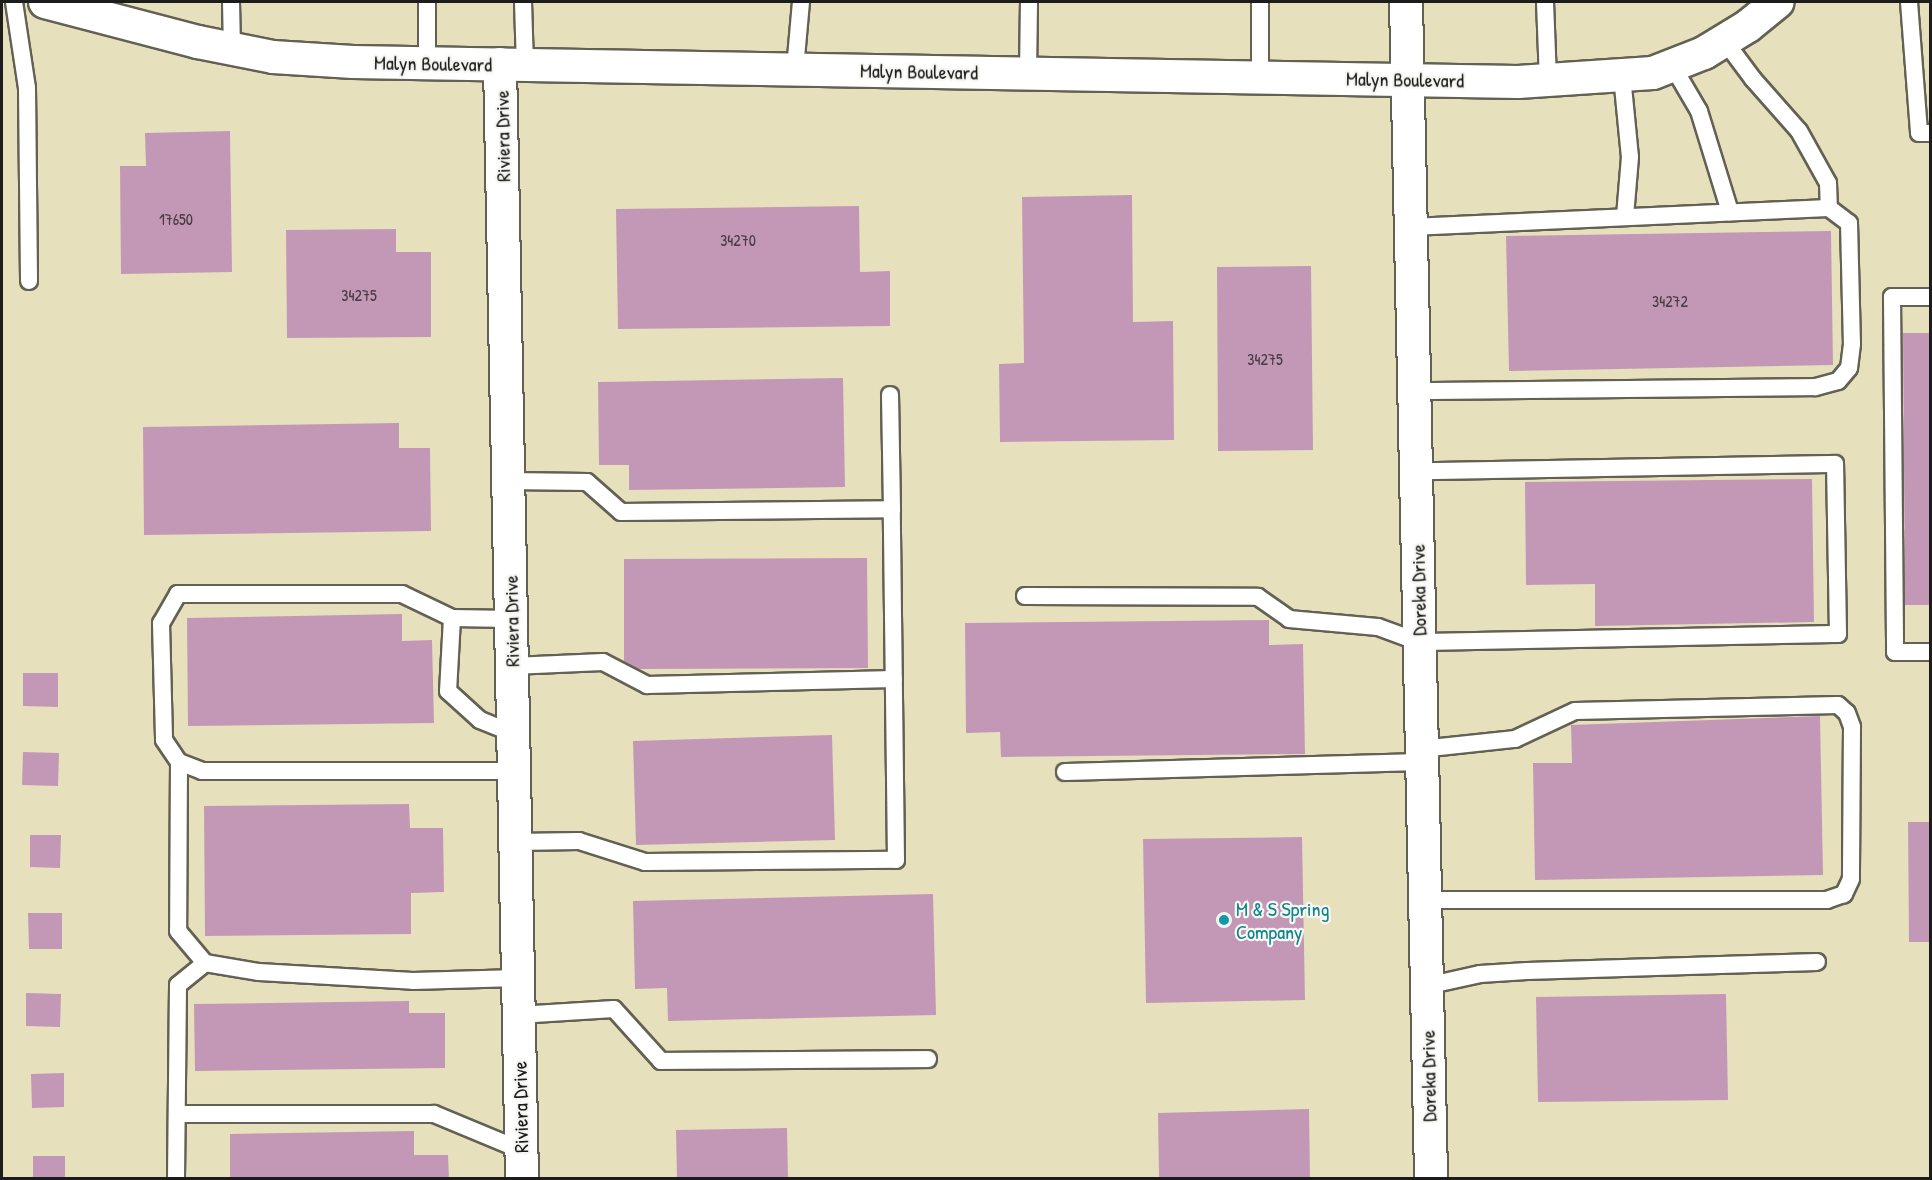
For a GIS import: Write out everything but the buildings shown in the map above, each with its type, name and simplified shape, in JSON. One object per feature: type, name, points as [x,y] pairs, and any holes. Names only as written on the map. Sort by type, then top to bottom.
[{"type":"street","name":"Malyn Boulevard","points":[[45,2],[273,57],[512,65],[1548,81],[1653,73],[1724,40],[1778,2]]},
{"type":"street","name":"Doreka Drive","points":[[1406,2],[1431,1179]]},
{"type":"street","name":"Riviera Drive","points":[[512,65],[508,481],[521,1164]]},
{"type":"lane","points":[[14,2],[27,88],[29,281]]},
{"type":"lane","points":[[231,2],[232,48]]},
{"type":"lane","points":[[427,2],[427,63]]},
{"type":"lane","points":[[512,65],[523,2]]},
{"type":"lane","points":[[795,69],[801,2]]},
{"type":"lane","points":[[1028,73],[1029,2]]},
{"type":"lane","points":[[1260,2],[1260,76]]},
{"type":"lane","points":[[1545,2],[1548,81]]},
{"type":"lane","points":[[1909,2],[1919,133],[1930,133]]},
{"type":"lane","points":[[1724,40],[1753,80],[1799,130],[1828,183],[1829,208]]},
{"type":"lane","points":[[1672,65],[1699,111],[1730,212]]},
{"type":"lane","points":[[1622,76],[1630,157],[1625,217]]},
{"type":"lane","points":[[1411,227],[1829,208],[1849,223],[1852,344],[1848,368],[1838,381],[1815,387],[1414,391]]},
{"type":"lane","points":[[1930,297],[1892,297],[1896,652],[1930,652]]},
{"type":"lane","points":[[515,842],[579,842],[645,862],[896,860],[890,395]]},
{"type":"lane","points":[[1025,596],[1258,597],[1289,619],[1378,627],[1419,642],[1838,634],[1835,464],[1416,471]]},
{"type":"lane","points":[[508,481],[587,482],[621,512],[892,509]]},
{"type":"lane","points":[[511,619],[452,618],[402,594],[178,594],[161,623],[164,740],[179,762],[202,771],[514,771]]},
{"type":"lane","points":[[452,618],[448,691],[480,720],[513,733]]},
{"type":"lane","points":[[512,666],[603,662],[647,685],[894,679]]},
{"type":"lane","points":[[1065,772],[1421,755],[1515,739],[1575,711],[1838,705],[1847,713],[1852,727],[1851,879],[1844,894],[1827,900],[1424,900]]},
{"type":"lane","points":[[179,762],[178,931],[205,963],[260,972],[413,981],[518,978]]},
{"type":"lane","points":[[1426,986],[1480,974],[1527,971],[1817,962]]},
{"type":"lane","points":[[176,1179],[178,985],[205,963]]},
{"type":"lane","points":[[518,1015],[615,1010],[661,1061],[928,1059]]},
{"type":"lane","points":[[177,1114],[434,1114],[521,1164]]},
{"type":"place","name":"M & S Spring Company","points":[[1224,920]]}]
